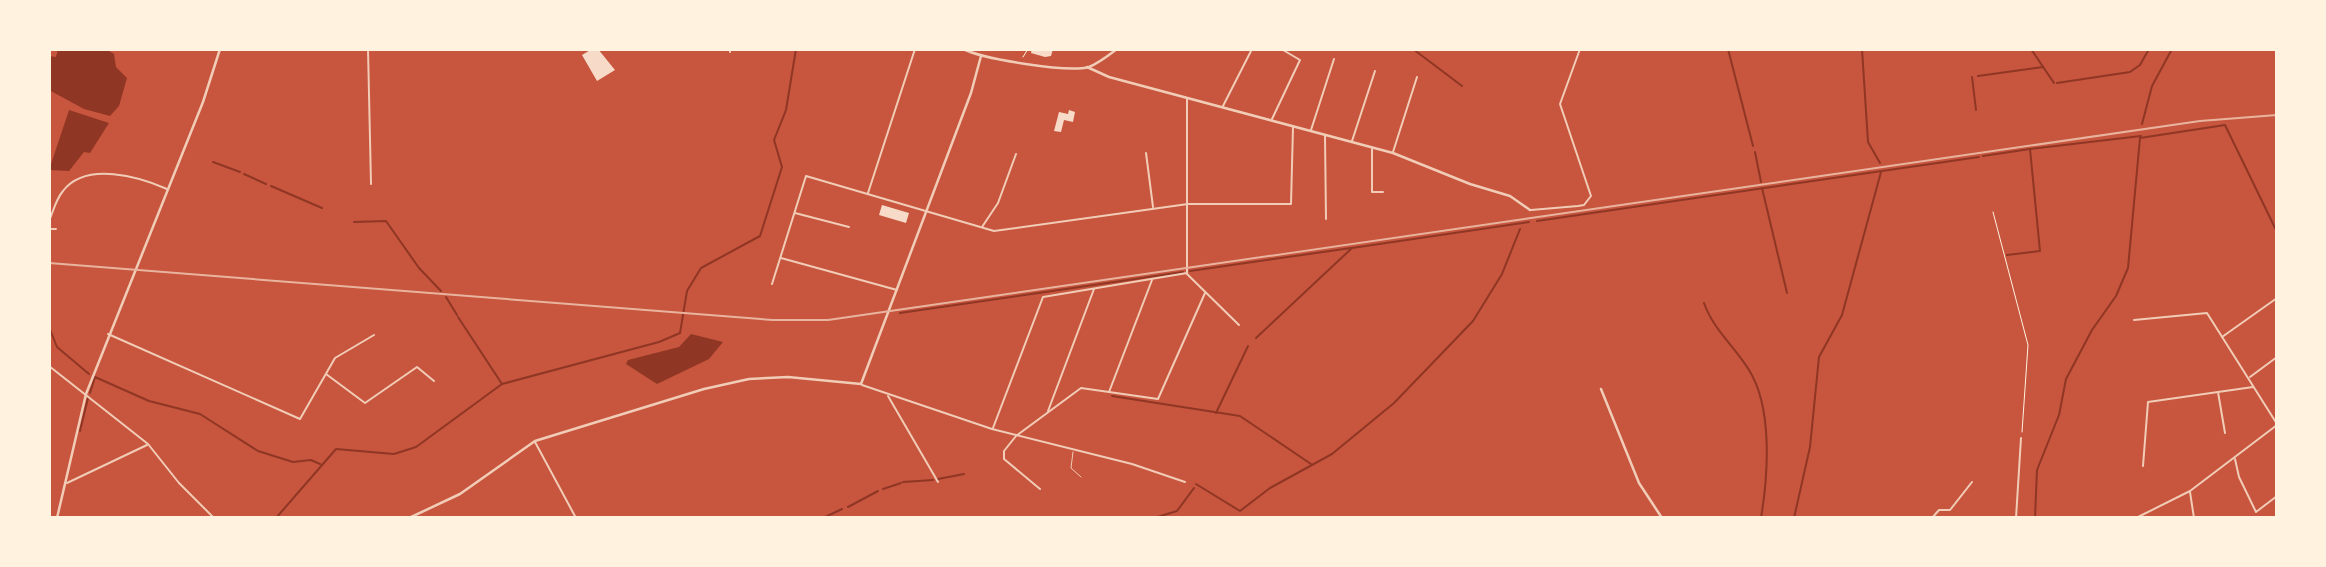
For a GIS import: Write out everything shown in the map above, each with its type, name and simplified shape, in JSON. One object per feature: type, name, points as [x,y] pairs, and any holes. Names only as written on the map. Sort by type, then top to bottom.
[{"type":"street","points":[[57,518],[86,394],[107,334],[167,189],[220,49]]},
{"type":"street","points":[[368,49],[371,184]]},
{"type":"street","points":[[868,194],[915,49]]},
{"type":"street","points":[[962,49],[981,56],[1071,68],[1087,67],[1117,49]]},
{"type":"street","points":[[1223,107],[1252,49]]},
{"type":"street","points":[[1087,67],[1095,73],[1393,153],[1470,184],[1510,196],[1530,210],[1578,206],[1591,196],[1560,104],[1580,49]]},
{"type":"street","points":[[1271,120],[1300,60],[1283,50]]},
{"type":"street","points":[[861,384],[974,87],[981,56]]},
{"type":"street","points":[[1310,131],[1334,59]]},
{"type":"street","points":[[1351,142],[1376,71]]},
{"type":"street","points":[[1393,153],[1417,77]]},
{"type":"street","points":[[1187,97],[1187,273],[1239,326]]},
{"type":"street","points":[[772,284],[806,176],[981,228],[1007,230],[1188,204],[1291,204],[1293,126]]},
{"type":"street","points":[[1325,135],[1326,219]]},
{"type":"street","points":[[1372,148],[1372,192],[1383,192]]},
{"type":"street","points":[[1146,153],[1153,208]]},
{"type":"street","points":[[981,228],[996,209],[1016,154]]},
{"type":"street","points":[[49,221],[64,190],[95,175],[132,175],[167,189]]},
{"type":"street","points":[[794,213],[849,227]]},
{"type":"street","points":[[49,229],[56,229]]},
{"type":"street","points":[[780,258],[897,290]]},
{"type":"street","points":[[992,429],[1043,297],[1187,273]]},
{"type":"street","points":[[1109,392],[1153,279]]},
{"type":"street","points":[[1048,412],[1095,288]]},
{"type":"street","points":[[1040,489],[1004,458],[1004,452],[1016,436],[1082,388],[1152,400],[1160,398],[1205,293]]},
{"type":"street","points":[[2222,338],[2277,298]]},
{"type":"street","points":[[2134,320],[2207,313],[2277,424],[2190,491],[2136,518]]},
{"type":"street","points":[[107,334],[300,418],[339,354],[374,335]]},
{"type":"street","points":[[2248,378],[2277,357]]},
{"type":"street","points":[[49,366],[148,444],[178,482],[214,518]]},
{"type":"street","points":[[325,373],[365,403],[417,367],[434,381]]},
{"type":"street","points":[[409,518],[460,494],[535,441],[705,389],[749,379],[788,377],[861,384],[992,429],[1132,464],[1185,482]]},
{"type":"street","points":[[2143,466],[2148,402],[2254,386]]},
{"type":"street","points":[[1601,389],[1639,483],[1662,518]]},
{"type":"street","points":[[2218,392],[2225,433]]},
{"type":"street","points":[[888,395],[938,482]]},
{"type":"street","points":[[2016,518],[2021,438]]},
{"type":"street","points":[[535,441],[576,518]]},
{"type":"street","points":[[65,483],[74,482],[148,444]]},
{"type":"street","points":[[2234,458],[2239,477],[2256,512],[2277,496]]},
{"type":"street","points":[[1932,518],[1939,510],[1950,510],[1972,482]]},
{"type":"street","points":[[2190,491],[2194,518]]},
{"type":"lane","points":[[1073,450],[1071,468],[1081,477]]},
{"type":"path","points":[[1021,59],[1028,49]]},
{"type":"path","points":[[1993,212],[2028,345],[2021,438]]},
{"type":"shaded area","points":[[58,49],[106,49],[114,54],[116,67],[127,78],[119,106],[110,116],[84,109],[49,90],[49,56],[56,57]]},
{"type":"shaded area","points":[[69,110],[109,123],[90,153],[84,152],[69,171],[49,170]]},
{"type":"shaded area","points":[[691,334],[723,342],[709,359],[657,384],[626,364],[628,360],[679,347]]},
{"type":"building","points":[[592,49],[598,49],[615,70],[597,81],[582,55]]},
{"type":"building","points":[[1032,49],[1053,49],[1051,56],[1045,57],[1031,53]]},
{"type":"building","points":[[1069,110],[1075,112],[1073,122],[1064,120],[1061,132],[1054,131],[1059,112],[1068,114]]},
{"type":"building","points":[[882,205],[909,213],[906,223],[879,215]]},
{"type":"waterway","points":[[276,518],[336,449],[394,454],[416,447],[502,384],[659,342],[680,333],[687,291],[701,268],[760,236],[782,167],[774,140],[786,110],[796,49]]},
{"type":"waterway","points":[[1413,49],[1462,86]]},
{"type":"waterway","points":[[1728,49],[1753,146]]},
{"type":"waterway","points":[[1862,49],[1868,142],[1880,163]]},
{"type":"waterway","points":[[2031,49],[2054,83]]},
{"type":"waterway","points":[[2057,83],[2130,72],[2140,65],[2149,49]]},
{"type":"waterway","points":[[2142,124],[2152,86],[2172,49]]},
{"type":"waterway","points":[[1978,76],[2043,67]]},
{"type":"waterway","points":[[1972,77],[1976,110]]},
{"type":"waterway","points":[[2035,518],[2037,470],[2059,415],[2066,379],[2092,330],[2116,296],[2128,268],[2140,138],[2225,125],[2277,232]]},
{"type":"waterway","points":[[2007,255],[2040,251],[2030,149],[2141,136]]},
{"type":"waterway","points":[[1983,156],[2030,149]]},
{"type":"waterway","points":[[1755,152],[1761,182]]},
{"type":"waterway","points":[[1537,221],[1979,157]]},
{"type":"waterway","points":[[213,162],[240,172]]},
{"type":"waterway","points":[[1794,518],[1810,447],[1819,357],[1842,315],[1881,172]]},
{"type":"waterway","points":[[244,174],[266,184]]},
{"type":"waterway","points":[[271,186],[322,208]]},
{"type":"waterway","points":[[1762,188],[1787,293]]},
{"type":"waterway","points":[[354,222],[386,221],[419,268],[441,291]]},
{"type":"waterway","points":[[1256,338],[1352,248],[1529,222]]},
{"type":"waterway","points":[[1196,484],[1240,511],[1270,488],[1332,454],[1394,403],[1473,321],[1502,274],[1520,229]]},
{"type":"waterway","points":[[1190,271],[1351,248]]},
{"type":"waterway","points":[[900,313],[1183,272]]},
{"type":"waterway","points":[[446,297],[457,315]]},
{"type":"waterway","points":[[1704,303],[1713,321],[1749,370],[1762,403],[1767,463],[1761,518]]},
{"type":"waterway","points":[[458,317],[502,384]]},
{"type":"waterway","points":[[49,327],[57,347],[89,374]]},
{"type":"waterway","points":[[1216,413],[1248,346]]},
{"type":"waterway","points":[[90,393],[95,377],[149,401],[200,414],[258,451],[293,462],[311,460],[320,464]]},
{"type":"waterway","points":[[1112,396],[1240,416],[1311,464]]},
{"type":"waterway","points":[[80,431],[88,398]]},
{"type":"waterway","points":[[938,479],[964,474]]},
{"type":"waterway","points":[[903,482],[933,480]]},
{"type":"waterway","points":[[883,489],[901,483]]},
{"type":"waterway","points":[[1154,518],[1177,511],[1194,488]]},
{"type":"waterway","points":[[848,507],[878,491]]},
{"type":"waterway","points":[[823,518],[842,509]]},
{"type":"railway","points":[[49,263],[773,320],[828,320],[2200,121],[2277,115]]}]
